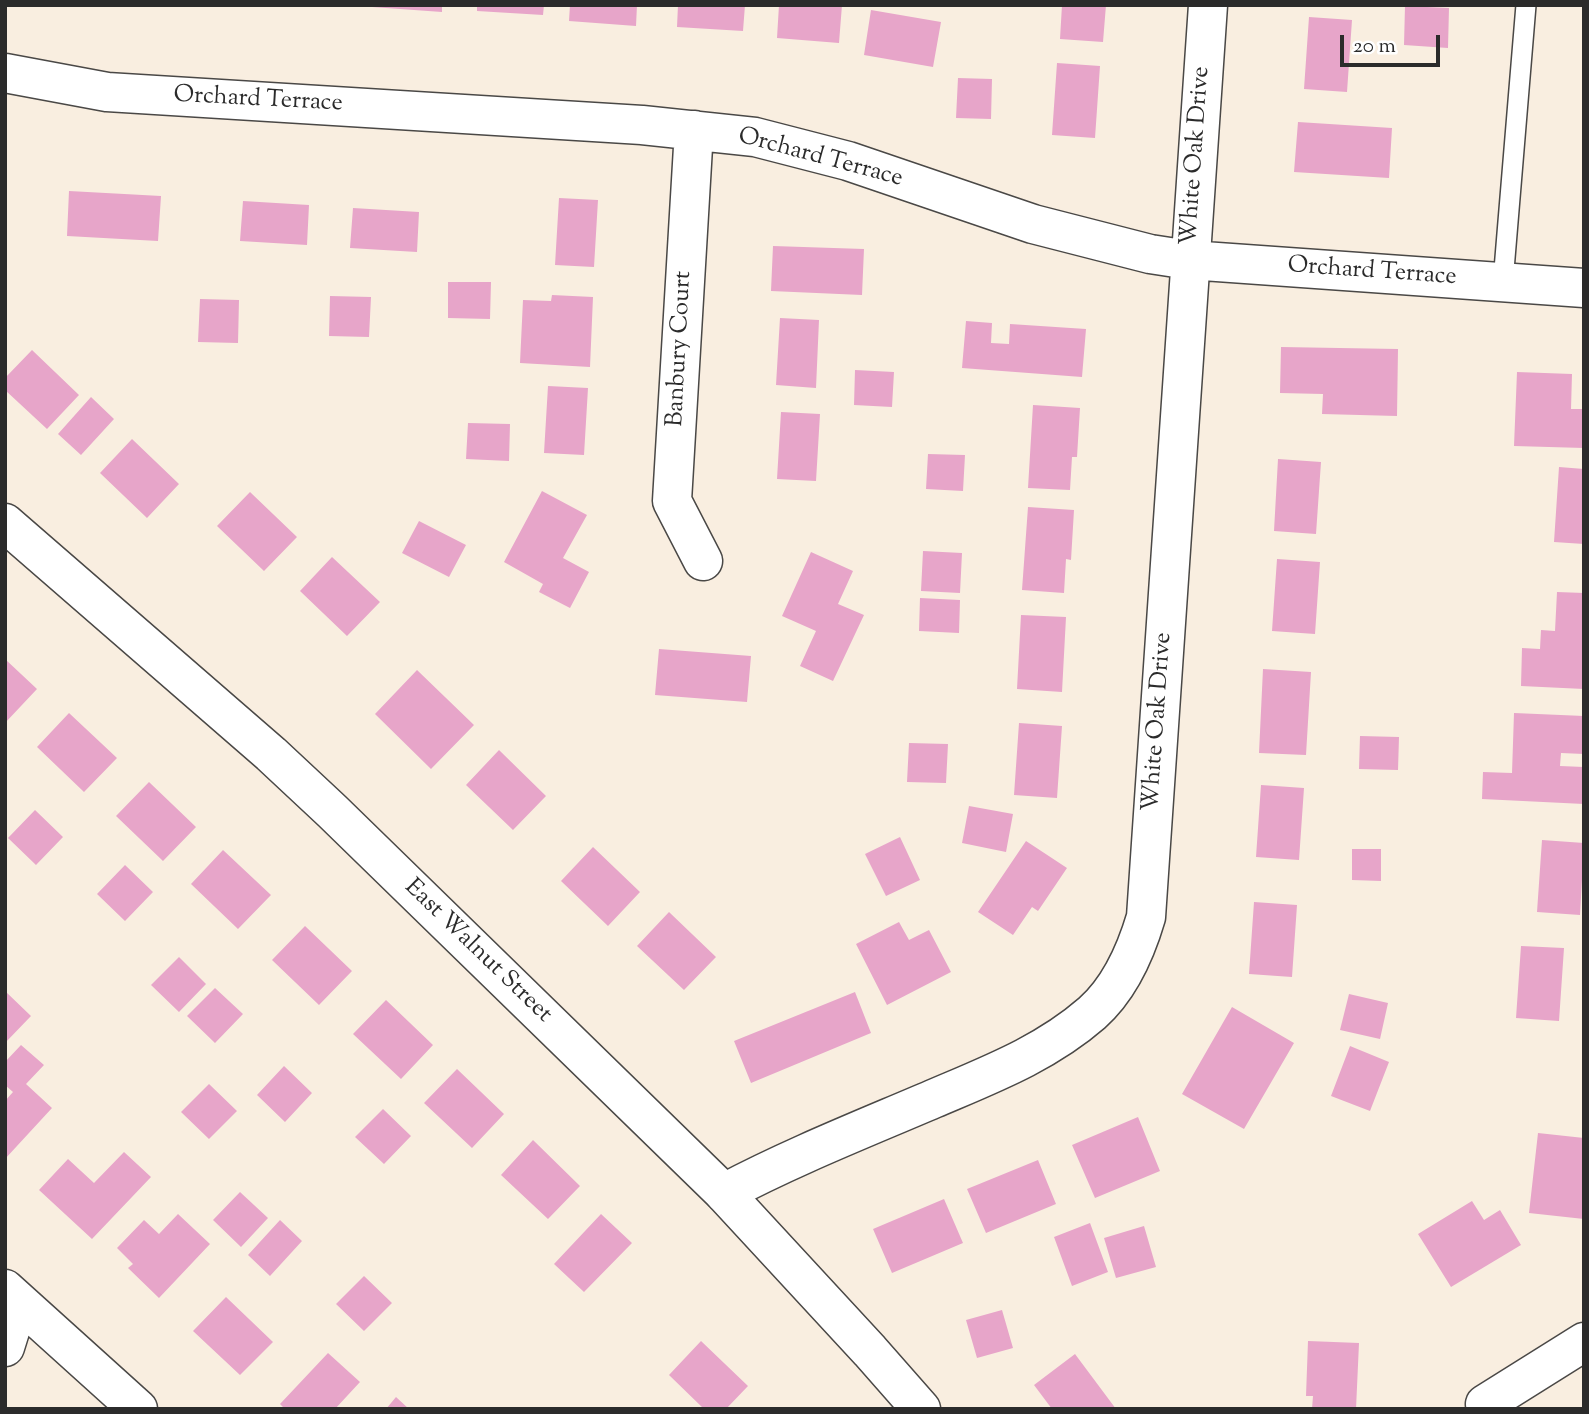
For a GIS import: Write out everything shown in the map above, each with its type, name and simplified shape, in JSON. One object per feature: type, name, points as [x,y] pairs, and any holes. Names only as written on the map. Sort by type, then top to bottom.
[{"type":"street","name":"White Oak Drive","points":[[724,1193],[771,1168],[1008,1067],[1051,1045],[1094,1012],[1137,947],[1147,904],[1208,5]]},
{"type":"street","name":"Orchard Terrace","points":[[5,73],[107,92],[642,125],[755,137],[848,161],[1033,224],[1138,251],[1189,260],[1584,288]]},
{"type":"street","name":"Banbury Court","points":[[694,130],[672,501],[703,561]]},
{"type":"street","name":"East Walnut Street","points":[[5,523],[301,783],[724,1193],[870,1350],[920,1409]]},
{"type":"street","points":[[5,1348],[12,1296]]},
{"type":"street","points":[[12,1296],[138,1409]]},
{"type":"street","points":[[1485,1404],[1584,1342]]},
{"type":"lane","points":[[1503,282],[1526,5]]},
{"type":"building","points":[[442,5],[442,12],[372,7]]},
{"type":"building","points":[[477,5],[544,5],[543,15],[477,11]]},
{"type":"building","points":[[570,5],[637,5],[636,26],[569,21]]},
{"type":"building","points":[[678,5],[745,5],[743,31],[677,27]]},
{"type":"building","points":[[779,5],[842,5],[839,43],[777,38]]},
{"type":"building","points":[[1062,5],[1106,5],[1103,42],[1060,39]]},
{"type":"building","points":[[1405,6],[1449,8],[1448,48],[1404,45]]},
{"type":"building","points":[[871,10],[941,22],[933,67],[864,55]]},
{"type":"building","points":[[1309,17],[1352,20],[1347,92],[1304,89]]},
{"type":"building","points":[[1057,63],[1100,66],[1095,138],[1052,135]]},
{"type":"building","points":[[958,78],[992,79],[991,119],[956,118]]},
{"type":"building","points":[[1298,122],[1392,128],[1389,178],[1294,172]]},
{"type":"building","points":[[69,191],[161,196],[158,241],[67,236]]},
{"type":"building","points":[[559,198],[598,200],[594,267],[555,265]]},
{"type":"building","points":[[243,201],[309,205],[307,245],[240,241]]},
{"type":"building","points":[[353,208],[419,212],[417,252],[350,248]]},
{"type":"building","points":[[773,246],[864,249],[862,295],[771,291]]},
{"type":"building","points":[[448,282],[491,282],[490,319],[448,318]]},
{"type":"building","points":[[552,295],[593,297],[590,367],[520,363],[523,300],[551,301]]},
{"type":"building","points":[[330,296],[371,297],[369,337],[329,336]]},
{"type":"building","points":[[200,299],[239,300],[238,343],[198,342]]},
{"type":"building","points":[[780,318],[819,320],[816,388],[776,385]]},
{"type":"building","points":[[966,321],[992,323],[991,343],[1009,344],[1010,324],[1086,329],[1082,377],[962,368]]},
{"type":"building","points":[[1281,347],[1398,349],[1397,416],[1322,414],[1323,394],[1280,393]]},
{"type":"building","points":[[32,350],[79,395],[47,429],[5,390],[5,378]]},
{"type":"building","points":[[855,370],[894,372],[892,407],[854,405]]},
{"type":"building","points":[[1517,372],[1572,374],[1571,409],[1584,409],[1584,448],[1514,446]]},
{"type":"building","points":[[548,386],[588,388],[584,455],[544,453]]},
{"type":"building","points":[[91,397],[114,419],[81,455],[58,434]]},
{"type":"building","points":[[1033,405],[1080,408],[1077,457],[1072,457],[1070,490],[1028,488]]},
{"type":"building","points":[[781,412],[820,414],[816,481],[777,479]]},
{"type":"building","points":[[468,423],[510,424],[509,461],[466,459]]},
{"type":"building","points":[[132,439],[179,484],[147,518],[100,473]]},
{"type":"building","points":[[928,454],[965,455],[963,491],[926,489]]},
{"type":"building","points":[[1278,459],[1321,462],[1316,534],[1274,531]]},
{"type":"building","points":[[1559,467],[1584,469],[1584,544],[1554,542]]},
{"type":"building","points":[[542,491],[587,515],[563,558],[589,572],[570,608],[539,592],[543,584],[504,562]]},
{"type":"building","points":[[250,492],[297,537],[264,571],[217,526]]},
{"type":"building","points":[[1028,507],[1074,510],[1071,560],[1066,559],[1064,593],[1022,590]]},
{"type":"building","points":[[419,521],[466,545],[449,577],[402,553]]},
{"type":"building","points":[[923,551],[962,553],[960,593],[921,591]]},
{"type":"building","points":[[811,552],[853,571],[838,604],[864,615],[833,681],[800,666],[816,631],[782,616]]},
{"type":"building","points":[[332,557],[380,602],[347,636],[300,591]]},
{"type":"building","points":[[1277,559],[1320,562],[1315,634],[1272,631]]},
{"type":"building","points":[[1557,592],[1584,593],[1584,689],[1521,686],[1522,648],[1540,649],[1541,630],[1555,631]]},
{"type":"building","points":[[920,598],[960,600],[959,633],[919,631]]},
{"type":"building","points":[[1021,615],[1066,617],[1062,692],[1017,689]]},
{"type":"building","points":[[659,649],[751,656],[747,702],[655,695]]},
{"type":"building","points":[[5,659],[37,689],[5,723]]},
{"type":"building","points":[[1263,669],[1311,672],[1306,755],[1259,753]]},
{"type":"building","points":[[417,670],[474,725],[431,769],[375,714]]},
{"type":"building","points":[[69,713],[117,758],[84,792],[37,747]]},
{"type":"building","points":[[1514,713],[1584,716],[1584,754],[1561,753],[1560,766],[1584,767],[1584,804],[1482,799],[1483,772],[1512,773]]},
{"type":"building","points":[[1019,723],[1062,726],[1057,798],[1014,795]]},
{"type":"building","points":[[1360,736],[1399,737],[1398,770],[1359,769]]},
{"type":"building","points":[[909,743],[948,744],[946,783],[907,782]]},
{"type":"building","points":[[499,750],[546,796],[513,830],[466,785]]},
{"type":"building","points":[[149,782],[196,827],[163,861],[116,816]]},
{"type":"building","points":[[1261,785],[1304,788],[1299,860],[1256,857]]},
{"type":"building","points":[[969,806],[1013,814],[1006,852],[962,843]]},
{"type":"building","points":[[35,810],[63,837],[36,865],[8,838]]},
{"type":"building","points":[[900,837],[920,880],[886,896],[865,854]]},
{"type":"building","points":[[1542,840],[1584,843],[1580,915],[1537,912]]},
{"type":"building","points":[[1026,841],[1067,868],[1038,911],[1032,907],[1013,935],[978,912]]},
{"type":"building","points":[[593,847],[640,892],[608,926],[561,881]]},
{"type":"building","points":[[1352,849],[1381,849],[1381,881],[1352,880]]},
{"type":"building","points":[[223,850],[271,895],[238,929],[191,884]]},
{"type":"building","points":[[125,865],[153,892],[125,921],[97,894]]},
{"type":"building","points":[[1254,902],[1297,905],[1292,977],[1249,974]]},
{"type":"building","points":[[669,912],[716,957],[684,990],[637,946]]},
{"type":"building","points":[[899,922],[909,940],[929,930],[951,972],[887,1005],[856,944]]},
{"type":"building","points":[[305,926],[352,971],[319,1005],[272,960]]},
{"type":"building","points":[[1521,946],[1564,948],[1559,1021],[1516,1018]]},
{"type":"building","points":[[179,957],[206,984],[179,1012],[151,985]]},
{"type":"building","points":[[215,988],[243,1014],[215,1043],[187,1016]]},
{"type":"building","points":[[5,991],[31,1016],[5,1043]]},
{"type":"building","points":[[855,992],[871,1033],[751,1083],[734,1041]]},
{"type":"building","points":[[1349,994],[1388,1003],[1380,1039],[1340,1030]]},
{"type":"building","points":[[386,1000],[433,1045],[401,1079],[353,1034]]},
{"type":"building","points":[[1232,1007],[1294,1043],[1244,1129],[1182,1094]]},
{"type":"building","points":[[21,1045],[44,1065],[26,1084],[52,1108],[5,1159],[5,1101],[13,1092],[5,1085],[5,1062]]},
{"type":"building","points":[[1350,1046],[1389,1062],[1370,1111],[1331,1096]]},
{"type":"building","points":[[284,1066],[312,1093],[285,1122],[257,1095]]},
{"type":"building","points":[[457,1069],[504,1114],[472,1148],[424,1103]]},
{"type":"building","points":[[209,1084],[237,1111],[209,1139],[181,1112]]},
{"type":"building","points":[[383,1109],[411,1136],[384,1164],[355,1137]]},
{"type":"building","points":[[1138,1117],[1160,1171],[1095,1198],[1072,1145]]},
{"type":"building","points":[[1538,1133],[1584,1138],[1584,1219],[1529,1213]]},
{"type":"building","points":[[533,1140],[580,1186],[548,1219],[501,1175]]},
{"type":"building","points":[[124,1152],[151,1177],[92,1239],[39,1190],[68,1159],[94,1183]]},
{"type":"building","points":[[1038,1160],[1056,1204],[986,1233],[967,1189]]},
{"type":"building","points":[[240,1192],[268,1218],[241,1247],[213,1220]]},
{"type":"building","points":[[944,1199],[963,1243],[892,1273],[873,1229]]},
{"type":"building","points":[[1472,1201],[1484,1220],[1500,1210],[1521,1245],[1451,1287],[1418,1234]]},
{"type":"building","points":[[178,1214],[210,1244],[159,1298],[128,1268],[133,1264],[117,1248],[144,1220],[159,1234]]},
{"type":"building","points":[[601,1214],[632,1243],[584,1292],[554,1264]]},
{"type":"building","points":[[280,1220],[302,1241],[270,1276],[248,1255]]},
{"type":"building","points":[[1090,1223],[1108,1272],[1072,1286],[1054,1237]]},
{"type":"building","points":[[1144,1226],[1156,1267],[1116,1278],[1104,1238]]},
{"type":"building","points":[[364,1276],[392,1303],[364,1331],[336,1304]]},
{"type":"building","points":[[226,1297],[273,1342],[240,1375],[193,1331]]},
{"type":"building","points":[[1002,1310],[1013,1348],[977,1358],[966,1320]]},
{"type":"building","points":[[701,1341],[748,1386],[726,1409],[704,1409],[669,1375]]},
{"type":"building","points":[[1308,1341],[1359,1343],[1356,1409],[1312,1409],[1313,1396],[1306,1396]]},
{"type":"building","points":[[328,1353],[360,1382],[335,1409],[285,1409],[280,1404]]},
{"type":"building","points":[[1075,1354],[1116,1409],[1052,1409],[1034,1385]]},
{"type":"building","points":[[396,1397],[409,1409],[386,1409]]}]
